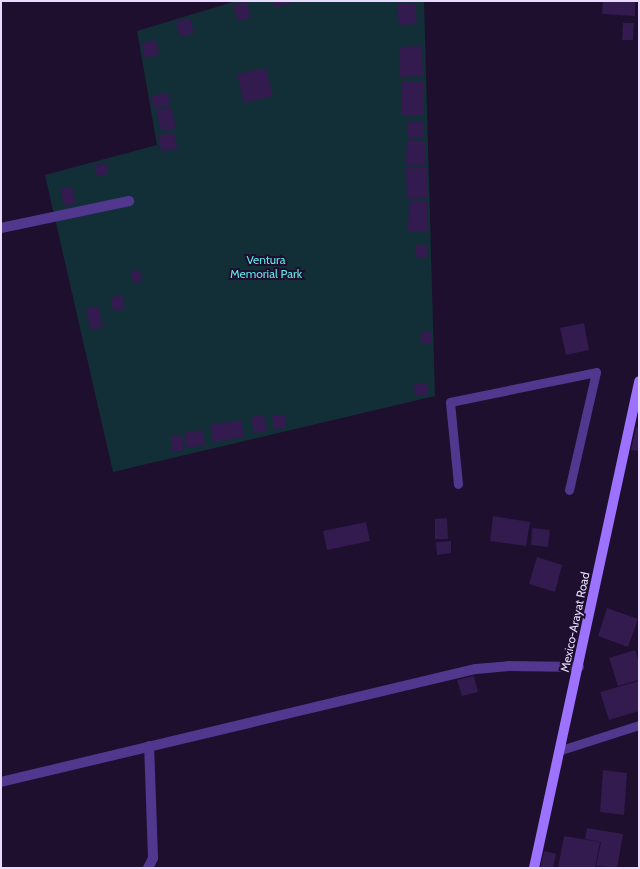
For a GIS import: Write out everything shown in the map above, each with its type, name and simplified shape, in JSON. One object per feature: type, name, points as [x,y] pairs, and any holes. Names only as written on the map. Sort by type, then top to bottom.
[{"type":"main road","name":"Mexico-Arayat Road","points":[[534,868],[579,667],[639,381]]},
{"type":"street","points":[[1,228],[129,201]]},
{"type":"street","points":[[1,782],[476,669],[509,666],[579,667]]},
{"type":"street","points":[[148,868],[152,858],[149,746]]},
{"type":"lane","points":[[458,484],[450,402],[596,372],[569,490]]},
{"type":"lane","points":[[561,750],[639,725]]},
{"type":"green space","name":"Ventura Memorial Park","points":[[236,1],[424,1],[435,396],[113,472],[45,175],[157,145],[137,31]]},
{"type":"building","points":[[247,1],[251,17],[238,21],[233,5]]},
{"type":"building","points":[[273,1],[295,1],[275,8]]},
{"type":"building","points":[[603,1],[635,1],[635,16],[602,14]]},
{"type":"building","points":[[415,3],[417,24],[399,25],[397,4]]},
{"type":"building","points":[[190,18],[194,33],[180,37],[176,22]]},
{"type":"building","points":[[623,23],[634,23],[633,40],[622,40]]},
{"type":"building","points":[[156,40],[159,55],[144,58],[142,43]]},
{"type":"building","points":[[422,46],[423,76],[400,77],[399,47]]},
{"type":"building","points":[[266,68],[273,96],[244,103],[237,74]]},
{"type":"building","points":[[401,81],[423,81],[423,116],[402,116]]},
{"type":"building","points":[[168,93],[170,105],[154,108],[151,96]]},
{"type":"building","points":[[171,107],[176,128],[161,131],[156,110]]},
{"type":"building","points":[[424,121],[424,137],[407,138],[407,122]]},
{"type":"building","points":[[173,132],[178,148],[162,152],[158,136]]},
{"type":"building","points":[[407,140],[426,141],[426,165],[406,165]]},
{"type":"building","points":[[106,163],[108,174],[97,176],[94,166]]},
{"type":"building","points":[[406,168],[427,168],[428,198],[407,199]]},
{"type":"building","points":[[72,187],[76,204],[64,206],[60,189]]},
{"type":"building","points":[[409,201],[427,201],[427,231],[408,231]]},
{"type":"building","points":[[415,245],[428,245],[428,257],[415,257]]},
{"type":"building","points":[[140,270],[142,282],[133,283],[131,271]]},
{"type":"building","points":[[122,295],[125,309],[113,311],[111,298]]},
{"type":"building","points":[[98,306],[103,327],[91,330],[86,309]]},
{"type":"building","points":[[584,323],[589,350],[566,355],[560,328]]},
{"type":"building","points":[[431,331],[431,343],[421,343],[421,332]]},
{"type":"building","points":[[414,383],[427,383],[427,395],[415,396]]},
{"type":"building","points":[[264,415],[267,431],[254,433],[251,417]]},
{"type":"building","points":[[285,415],[286,428],[274,429],[272,416]]},
{"type":"building","points":[[241,420],[244,437],[213,442],[210,425]]},
{"type":"building","points":[[636,427],[639,428],[639,451],[631,450]]},
{"type":"building","points":[[202,430],[205,445],[187,448],[184,433]]},
{"type":"building","points":[[182,435],[184,451],[172,452],[171,436]]},
{"type":"building","points":[[493,516],[530,522],[526,546],[490,541]]},
{"type":"building","points":[[447,518],[448,539],[435,539],[435,519]]},
{"type":"building","points":[[366,522],[370,541],[327,550],[323,531]]},
{"type":"building","points":[[532,528],[550,530],[548,547],[531,545]]},
{"type":"building","points":[[451,541],[451,553],[437,555],[436,542]]},
{"type":"building","points":[[537,557],[562,565],[555,592],[529,584]]},
{"type":"building","points":[[607,608],[638,619],[628,647],[598,636]]},
{"type":"building","points":[[635,650],[639,662],[639,680],[618,686],[609,658]]},
{"type":"building","points":[[474,676],[478,692],[462,696],[457,680]]},
{"type":"building","points":[[639,681],[639,711],[609,720],[600,692]]},
{"type":"building","points":[[603,770],[627,773],[624,815],[600,812]]},
{"type":"building","points":[[587,828],[623,834],[617,868],[596,866],[601,842],[585,839]]},
{"type":"building","points":[[564,836],[600,842],[595,868],[558,868]]},
{"type":"building","points":[[544,851],[556,854],[553,868],[540,868]]}]
